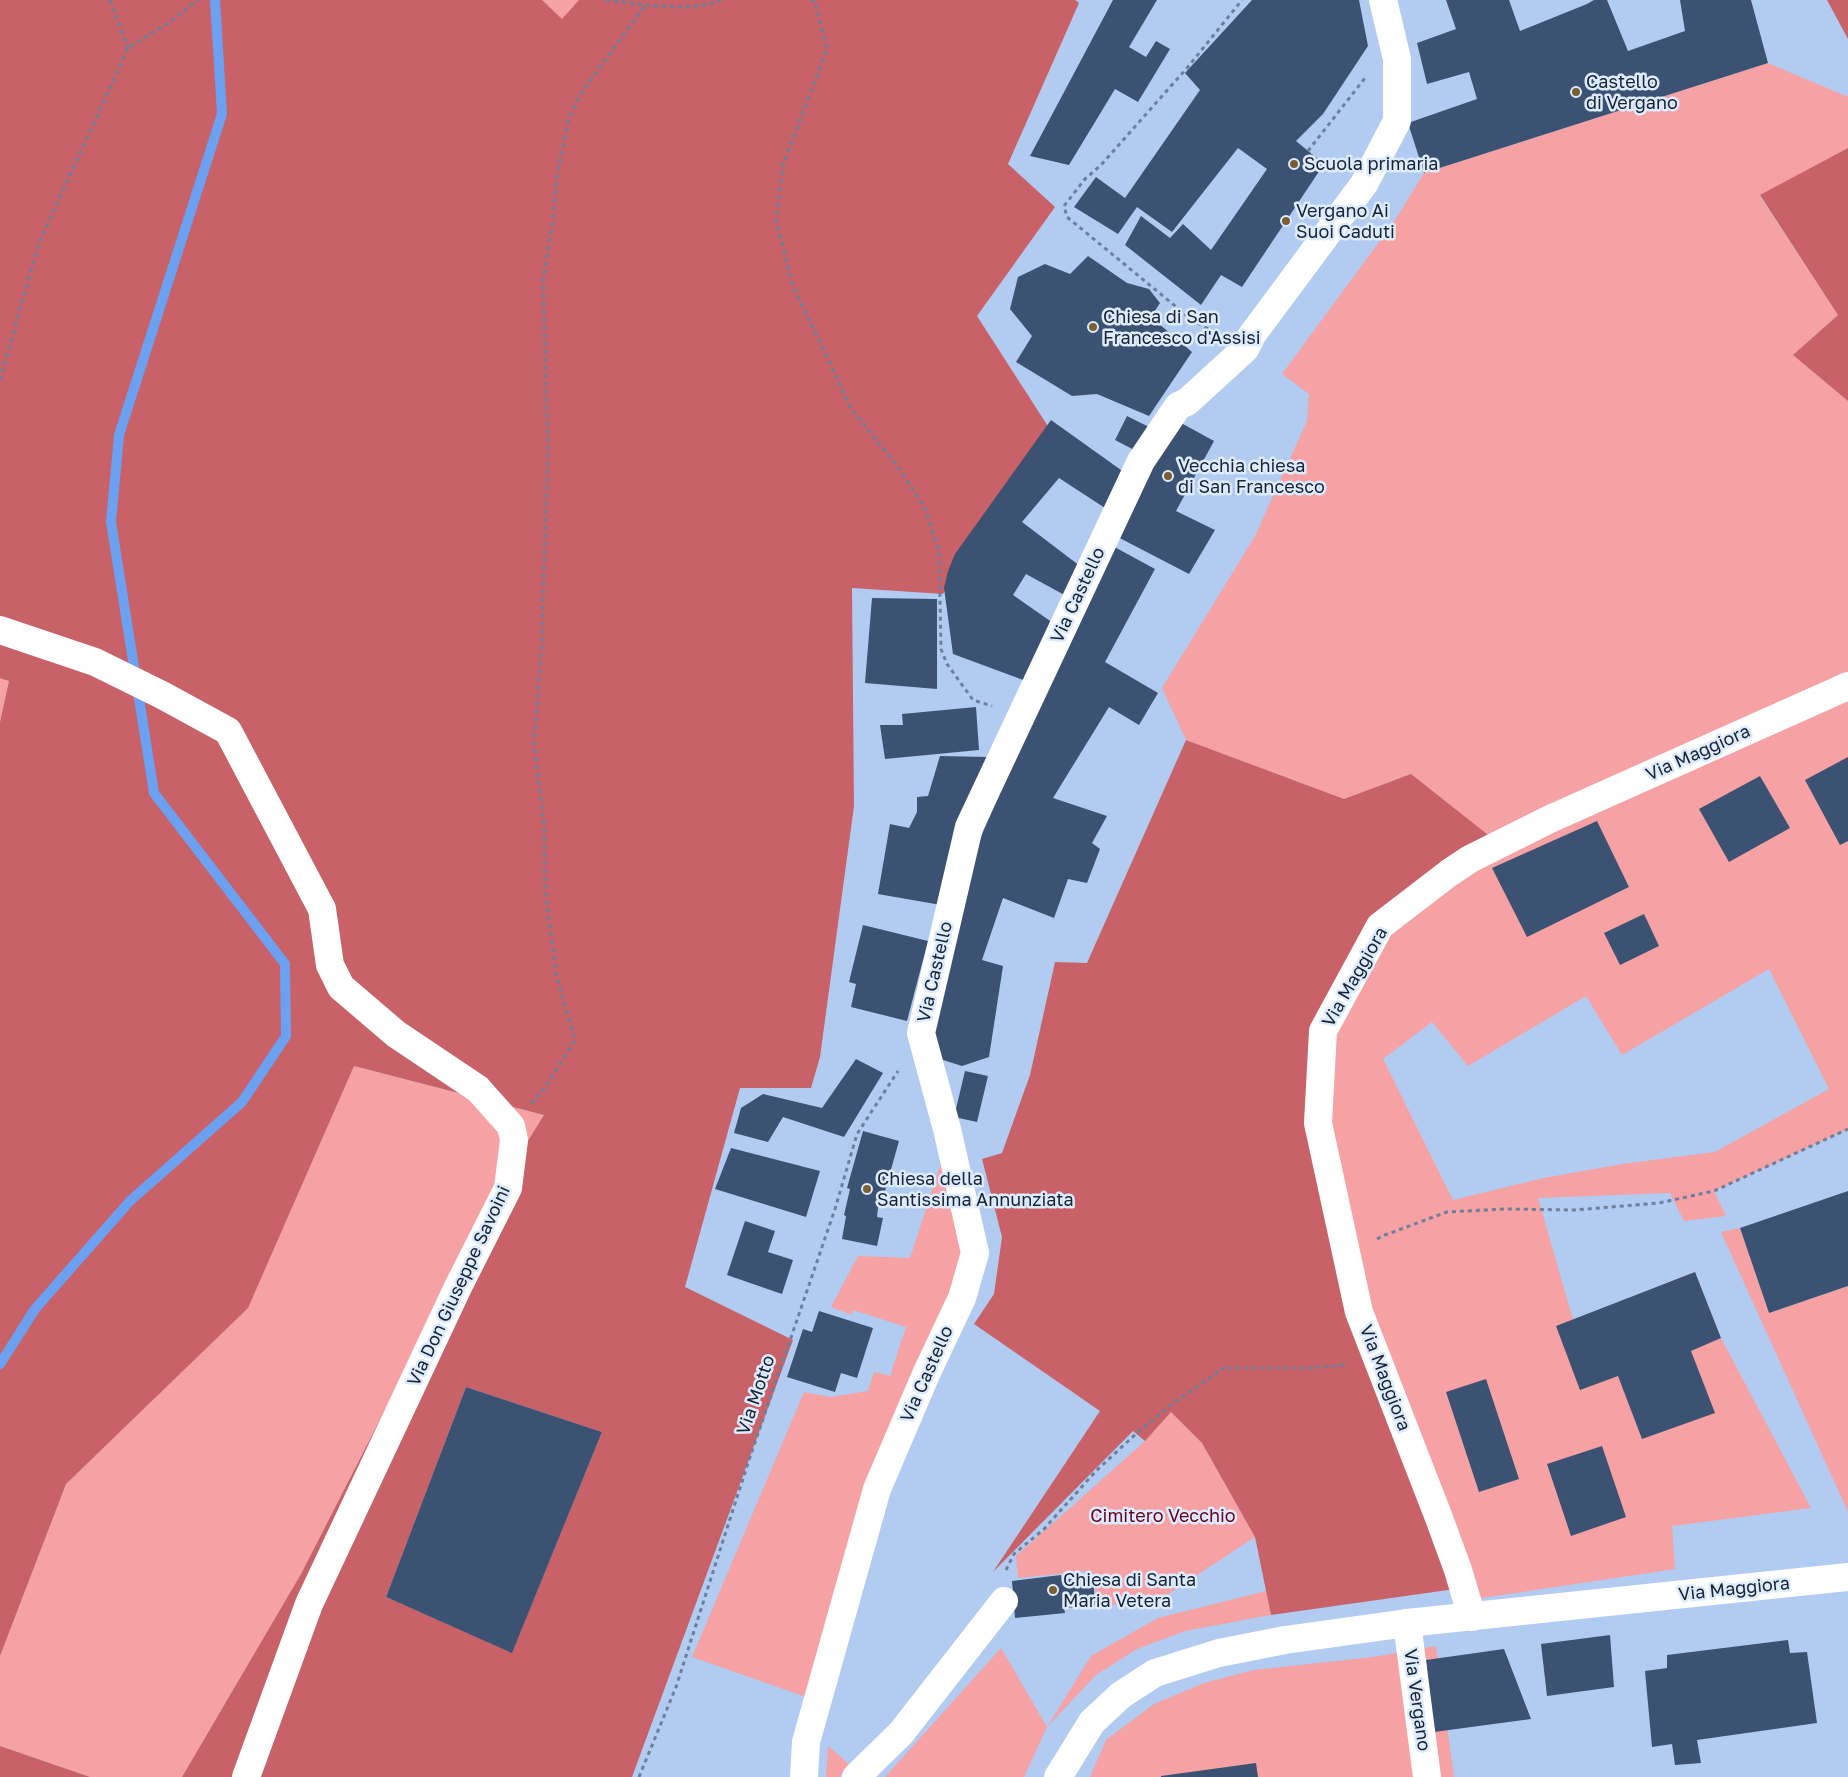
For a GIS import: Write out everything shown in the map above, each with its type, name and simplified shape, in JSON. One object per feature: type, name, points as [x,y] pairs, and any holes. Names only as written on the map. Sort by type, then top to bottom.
[{"type":"street","points":[[1383,0],[1395,51]]},
{"type":"street","name":"Via Castello","points":[[804,1777],[806,1742],[876,1489],[927,1372],[962,1298],[975,1253],[947,1130],[921,1033],[969,827],[1141,461],[1178,406],[1187,402],[1249,342],[1364,184],[1396,121],[1395,51]]},
{"type":"street","points":[[0,630],[95,662],[162,695],[228,731],[322,909],[330,965],[341,987],[396,1034],[478,1089],[511,1126]]},
{"type":"street","name":"Via Maggiora","points":[[1472,1616],[1439,1518],[1359,1312],[1318,1123],[1323,1031],[1380,926],[1470,859],[1550,819],[1848,686]]},
{"type":"street","name":"Via Don Giuseppe Savoini","points":[[246,1777],[309,1604],[458,1287],[508,1188],[514,1140],[511,1126]]},
{"type":"street","name":"Via Maggiora","points":[[1058,1777],[1092,1722],[1121,1695],[1155,1673],[1219,1653],[1285,1640],[1407,1623],[1848,1577]]},
{"type":"street","points":[[856,1777],[901,1732],[1004,1601]]},
{"type":"street","name":"Via Vergano","points":[[1407,1623],[1427,1777]]},
{"type":"path","points":[[110,0],[128,48]]},
{"type":"path","points":[[0,380],[39,243],[128,48],[170,22],[198,0]]},
{"type":"path","points":[[606,0],[691,6],[722,0]]},
{"type":"path","points":[[811,0],[815,1],[827,49],[783,165],[776,220],[794,290],[850,407],[898,467],[925,508],[939,551],[941,649],[947,664],[973,700],[1022,717]]},
{"type":"path","points":[[1242,0],[1187,68],[1101,165],[1085,179],[1064,206],[1067,217],[1191,319],[1249,342]]},
{"type":"path","points":[[511,1126],[544,1089],[575,1040],[556,974],[545,888],[544,824],[534,744],[541,654],[548,453],[543,281],[553,219],[557,175],[569,118],[579,96],[646,4]]},
{"type":"path","points":[[1308,151],[1395,51]]},
{"type":"path","name":"Via Motto","points":[[639,1777],[676,1687],[748,1460],[835,1208],[857,1134],[921,1033]]},
{"type":"path","points":[[1346,1254],[1385,1235],[1447,1212],[1505,1209],[1575,1210],[1659,1203],[1714,1191],[1848,1129]]},
{"type":"path","points":[[1004,1601],[1006,1568],[1014,1554],[1044,1529],[1096,1472],[1138,1432],[1175,1402],[1224,1368],[1339,1366],[1378,1359]]},
{"type":"green space","points":[[542,0],[579,0],[562,20]]},
{"type":"green space","points":[[1768,63],[1848,97],[1848,148],[1760,196],[1838,315],[1793,355],[1848,401],[1848,1129],[1714,1191],[1726,1216],[1684,1221],[1670,1193],[1538,1198],[1573,1320],[1695,1272],[1721,1338],[1811,1508],[1672,1526],[1675,1569],[1462,1601],[1358,1308],[1318,1123],[1323,1031],[1411,774],[1344,799],[1186,740],[1162,688],[1255,536],[1307,421],[1309,394],[1282,374],[1393,223],[1424,173]],"holes":[[[1769,969],[1829,1089],[1715,1152],[1622,1164],[1544,1178],[1453,1200],[1383,1059],[1432,1022],[1468,1066],[1586,996],[1622,1055]]]},
{"type":"green space","points":[[0,678],[9,680],[0,722]]},
{"type":"green space","points":[[354,1066],[544,1115],[497,1191],[301,1574],[182,1777],[90,1777],[0,1746],[0,1656],[66,1484],[248,1307]]},
{"type":"green space","points":[[947,1145],[971,1241],[890,1430],[809,1698],[692,1657],[804,1392],[831,1397],[868,1391],[874,1372],[890,1376],[906,1327],[853,1310],[852,1315],[831,1307],[858,1256],[910,1258]]},
{"type":"green space","points":[[1740,1228],[1769,1313],[1848,1286],[1848,1512],[1721,1232]]},
{"type":"green space","name":"Cimitero Vecchio","points":[[1171,1412],[1202,1443],[1255,1537],[1162,1598],[1097,1607],[1094,1576],[1089,1571],[1018,1578],[1016,1556],[1145,1441]]},
{"type":"green space","points":[[1266,1591],[1271,1615],[1185,1631],[1137,1649],[1096,1675],[1047,1727],[1091,1656],[1158,1618]]},
{"type":"green space","points":[[1436,1646],[1454,1777],[1090,1777],[1106,1740],[1154,1704],[1204,1683],[1254,1670],[1373,1657]]},
{"type":"green space","points":[[1001,1648],[1047,1727],[1024,1777],[885,1777]]},
{"type":"green space","points":[[828,1746],[849,1764],[839,1777],[826,1777]]},
{"type":"shaded area","points":[[0,0],[542,0],[562,19],[579,0],[1075,0],[1079,3],[1008,164],[1055,207],[977,316],[1051,431],[975,538],[943,594],[852,588],[854,806],[820,1057],[811,1088],[740,1088],[685,1287],[793,1340],[632,1777],[182,1777],[301,1574],[497,1191],[544,1115],[354,1066],[248,1308],[66,1484],[0,1656],[0,722],[9,681],[0,678]],"holes":[[[466,1387],[602,1432],[512,1652],[386,1597]]]},
{"type":"shaded area","points":[[1827,0],[1848,0],[1848,39]]},
{"type":"shaded area","points":[[1848,148],[1848,401],[1793,355],[1838,315],[1760,195]]},
{"type":"shaded area","points":[[1186,740],[1344,799],[1411,774],[1497,842],[1380,927],[1323,1031],[1320,1080],[1358,1308],[1455,1589],[1271,1615],[1255,1537],[1202,1443],[1171,1412],[1145,1441],[1133,1431],[993,1572],[1100,1411],[974,1324],[994,1294],[1002,1237],[982,1159],[1002,1153],[1030,1075],[1055,962],[1087,963]]},
{"type":"shaded area","points":[[0,1746],[90,1777],[0,1777]]},
{"type":"building","points":[[1113,0],[1157,0],[1129,47],[1146,57],[1156,41],[1170,49],[1138,102],[1115,89],[1069,165],[1030,156]]},
{"type":"building","points":[[1252,0],[1359,0],[1368,46],[1323,114],[1296,141],[1324,164],[1242,287],[1221,275],[1201,305],[1125,245],[1141,216],[1170,238],[1183,224],[1211,250],[1267,169],[1238,148],[1172,232],[1137,207],[1118,234],[1074,207],[1096,177],[1125,198],[1200,90],[1185,73]]},
{"type":"building","name":"Castello di Vergano","points":[[1446,0],[1509,0],[1520,31],[1594,0],[1607,0],[1628,51],[1685,31],[1680,0],[1751,0],[1768,63],[1424,173],[1408,123],[1477,99],[1469,72],[1427,84],[1417,43],[1456,29]]},
{"type":"building","name":"Chiesa di San Francesco d'Assisi","points":[[1088,256],[1127,283],[1149,289],[1160,303],[1151,317],[1192,352],[1149,416],[1097,394],[1072,396],[1016,362],[1032,336],[1010,309],[1018,277],[1045,264],[1070,274]]},
{"type":"building","points":[[1127,416],[1151,428],[1138,452],[1115,440]]},
{"type":"building","name":"Vecchia chiesa di San Francesco","points":[[1172,418],[1214,441],[1176,511],[1215,530],[1189,574],[1110,533]]},
{"type":"building","points":[[1051,420],[1128,475],[1105,508],[1059,478],[1022,522],[1080,566],[1068,597],[1026,574],[1013,595],[1053,623],[1026,681],[953,654],[944,588],[955,554]]},
{"type":"building","points":[[1109,544],[1155,569],[1105,662],[1158,693],[1139,725],[1109,707],[1053,798],[1107,816],[1092,843],[1100,849],[1087,883],[1068,879],[1054,918],[1003,898],[982,960],[1003,966],[989,1057],[962,1066],[940,1059],[933,1030],[962,880]]},
{"type":"building","points":[[872,598],[937,599],[937,689],[865,683]]},
{"type":"building","points":[[976,707],[979,750],[885,759],[880,725],[903,725],[902,714]]},
{"type":"building","points":[[940,756],[987,757],[941,905],[878,894],[890,824],[909,828],[917,812],[917,797],[928,796]]},
{"type":"building","points":[[1848,757],[1848,841],[1840,845],[1805,780]]},
{"type":"building","points":[[1760,776],[1790,828],[1729,862],[1699,809]]},
{"type":"building","points":[[1597,821],[1629,887],[1527,937],[1492,868]]},
{"type":"building","points":[[1644,914],[1659,946],[1620,965],[1604,933]]},
{"type":"building","points":[[863,925],[928,941],[907,1021],[851,1007],[856,984],[849,982]]},
{"type":"building","points":[[856,1059],[883,1073],[844,1137],[783,1117],[768,1142],[734,1133],[741,1108],[763,1094],[822,1108]]},
{"type":"building","points":[[965,1071],[988,1076],[977,1122],[954,1117]]},
{"type":"building","name":"Chiesa della Santissima Annunziata","points":[[863,1131],[899,1141],[883,1198],[879,1199],[877,1217],[883,1218],[877,1246],[842,1239],[846,1216],[844,1215],[850,1189],[847,1188]]},
{"type":"building","points":[[731,1148],[820,1171],[806,1217],[715,1189]]},
{"type":"building","points":[[1848,1191],[1848,1286],[1769,1313],[1740,1228]]},
{"type":"building","points":[[745,1221],[775,1231],[768,1252],[793,1260],[782,1294],[727,1275]]},
{"type":"building","points":[[1695,1272],[1721,1338],[1691,1351],[1715,1413],[1642,1439],[1618,1376],[1580,1390],[1556,1326]]},
{"type":"building","points":[[819,1311],[873,1328],[857,1378],[841,1373],[835,1392],[787,1377],[803,1329],[812,1332]]},
{"type":"building","points":[[1486,1379],[1519,1479],[1479,1492],[1446,1392]]},
{"type":"building","points":[[466,1387],[602,1432],[512,1653],[386,1597]]},
{"type":"building","points":[[1602,1446],[1626,1517],[1571,1536],[1547,1464]]},
{"type":"building","name":"Chiesa di Santa Maria Vetera","points":[[1061,1575],[1062,1580],[1093,1576],[1095,1605],[1064,1608],[1065,1613],[1015,1618],[1012,1581]]},
{"type":"building","points":[[1610,1635],[1614,1687],[1547,1696],[1541,1644]]},
{"type":"building","points":[[1788,1640],[1790,1653],[1807,1652],[1817,1723],[1697,1740],[1701,1763],[1675,1765],[1672,1744],[1652,1747],[1645,1671],[1667,1668],[1667,1655]]},
{"type":"building","points":[[1504,1649],[1531,1719],[1434,1732],[1426,1660]]},
{"type":"building","points":[[1256,1763],[1258,1777],[1161,1777],[1161,1776]]},
{"type":"waterway","points":[[0,1364],[35,1309],[130,1201],[242,1102],[286,1036],[285,964],[154,793],[111,522],[119,435],[222,114],[215,0]]},
{"type":"place","name":"Castello di Vergano","points":[[1576,92]]},
{"type":"place","name":"Scuola primaria","points":[[1294,164]]},
{"type":"place","name":"Vergano Ai Suoi Caduti","points":[[1286,221]]},
{"type":"place","name":"Chiesa di San Francesco d'Assisi","points":[[1093,327]]},
{"type":"place","name":"Vecchia chiesa di San Francesco","points":[[1168,476]]},
{"type":"place","name":"Chiesa della Santissima Annunziata","points":[[867,1189]]},
{"type":"place","name":"Chiesa di Santa Maria Vetera","points":[[1053,1590]]}]
